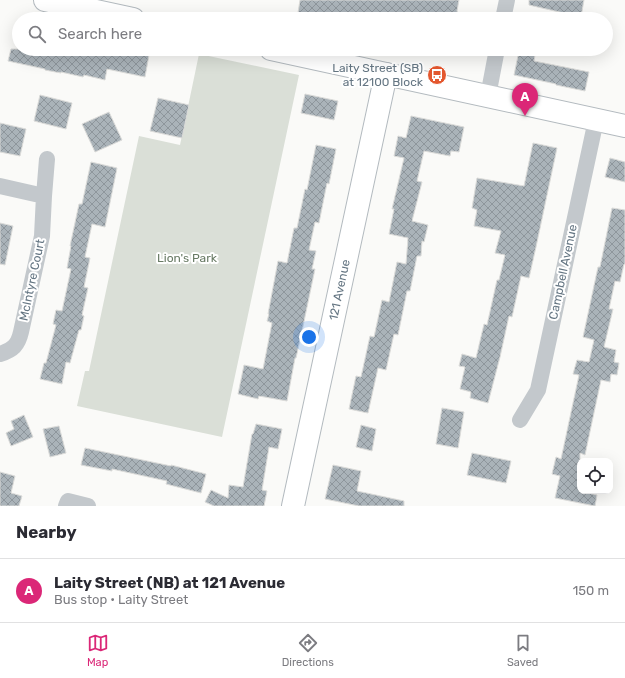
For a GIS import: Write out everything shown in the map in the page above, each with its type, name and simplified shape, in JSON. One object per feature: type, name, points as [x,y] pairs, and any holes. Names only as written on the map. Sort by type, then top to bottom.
[{"type":"street","points":[[45,0],[100,12]]},
{"type":"street","points":[[504,12],[507,0]]},
{"type":"street","points":[[303,56],[625,126]]},
{"type":"street","points":[[488,96],[496,56]]},
{"type":"street","name":"121 Avenue","points":[[294,506],[386,74]]},
{"type":"street","name":"Campbell Avenue","points":[[520,420],[538,390],[596,120]]},
{"type":"street","name":"McIntyre Court","points":[[0,354],[12,349],[18,342],[42,236],[47,159]]},
{"type":"street","points":[[0,186],[44,196]]},
{"type":"street","points":[[67,504],[88,506]]},
{"type":"green space","name":"Lion's Park","points":[[199,56],[209,56],[299,75],[222,437],[77,406],[85,371],[89,371],[139,136],[180,145]]},
{"type":"building","points":[[300,0],[459,0],[458,12],[298,12]]},
{"type":"building","points":[[529,0],[584,0],[582,12],[559,12],[529,5]]},
{"type":"building","points":[[11,49],[12,56],[149,56],[145,77],[107,69],[105,80],[84,75],[83,77],[45,70],[8,61]]},
{"type":"building","points":[[518,56],[535,56],[534,61],[589,72],[585,91],[514,75]]},
{"type":"building","points":[[305,94],[338,101],[334,120],[301,113]]},
{"type":"building","points":[[40,95],[72,103],[66,129],[34,121]]},
{"type":"building","points":[[158,98],[189,105],[182,138],[150,131]]},
{"type":"building","points":[[109,112],[122,140],[95,152],[82,124]]},
{"type":"building","points":[[411,116],[464,127],[459,152],[451,151],[450,156],[424,151],[417,181],[422,182],[412,221],[428,225],[424,242],[422,241],[421,256],[417,256],[410,291],[407,291],[398,335],[394,334],[386,370],[378,368],[368,413],[349,409],[356,376],[361,377],[370,336],[374,337],[382,300],[389,302],[397,262],[406,264],[408,238],[389,234],[394,209],[392,209],[404,158],[394,156],[398,136],[406,138]]},
{"type":"building","points":[[0,123],[26,129],[20,156],[0,152]]},
{"type":"building","points":[[533,143],[557,148],[529,278],[521,276],[512,317],[509,316],[488,403],[470,398],[471,392],[460,389],[465,367],[459,366],[462,354],[476,358],[484,324],[487,325],[497,280],[499,280],[505,255],[495,253],[501,231],[474,226],[477,210],[472,208],[477,178],[524,186]]},
{"type":"building","points":[[316,145],[336,149],[319,223],[315,222],[309,250],[316,251],[312,269],[315,269],[287,401],[259,396],[258,399],[238,394],[244,365],[263,369],[272,323],[267,321],[278,261],[287,263],[294,228],[297,228],[305,189],[307,190]]},
{"type":"building","points":[[610,158],[625,162],[625,182],[605,177]]},
{"type":"building","points":[[91,162],[117,168],[105,227],[92,224],[85,257],[90,258],[84,287],[88,288],[82,315],[84,316],[70,363],[66,362],[62,384],[40,379],[44,363],[46,363],[56,325],[53,324],[56,310],[62,311],[71,269],[67,268],[70,246],[79,204],[82,204]]},
{"type":"building","points":[[612,208],[625,210],[625,264],[620,282],[615,281],[609,309],[613,309],[604,347],[616,350],[614,362],[619,363],[617,375],[611,374],[610,382],[601,380],[585,455],[580,453],[580,458],[577,458],[577,494],[597,495],[595,506],[555,498],[560,476],[552,474],[556,457],[561,459],[579,375],[573,374],[577,360],[589,362],[594,340],[583,337],[598,267],[600,267]]},
{"type":"building","points":[[0,223],[13,226],[5,265],[0,264]]},
{"type":"building","points":[[442,408],[464,412],[458,448],[436,444]]},
{"type":"building","points":[[24,415],[33,437],[11,446],[6,433],[14,429],[11,421]]},
{"type":"building","points":[[256,424],[282,429],[278,449],[269,447],[262,490],[267,491],[264,506],[214,506],[205,502],[211,490],[228,498],[229,485],[243,487],[252,434]]},
{"type":"building","points":[[361,425],[376,429],[372,451],[356,447]]},
{"type":"building","points":[[59,426],[66,453],[50,457],[43,429]]},
{"type":"building","points":[[85,448],[171,465],[206,474],[201,493],[166,484],[167,481],[112,469],[112,471],[81,465]]},
{"type":"building","points":[[472,453],[511,461],[506,483],[467,475]]},
{"type":"building","points":[[333,465],[361,471],[357,491],[404,501],[404,506],[359,506],[325,499]]},
{"type":"building","points":[[0,472],[15,476],[11,493],[22,496],[19,506],[0,506]]},
{"type":"place","name":"Laity Street (SB) at 12100 Block","points":[[437,75]]},
{"type":"place","name":"Laity Street (NB) at 121 Avenue","points":[[525,116]]}]
